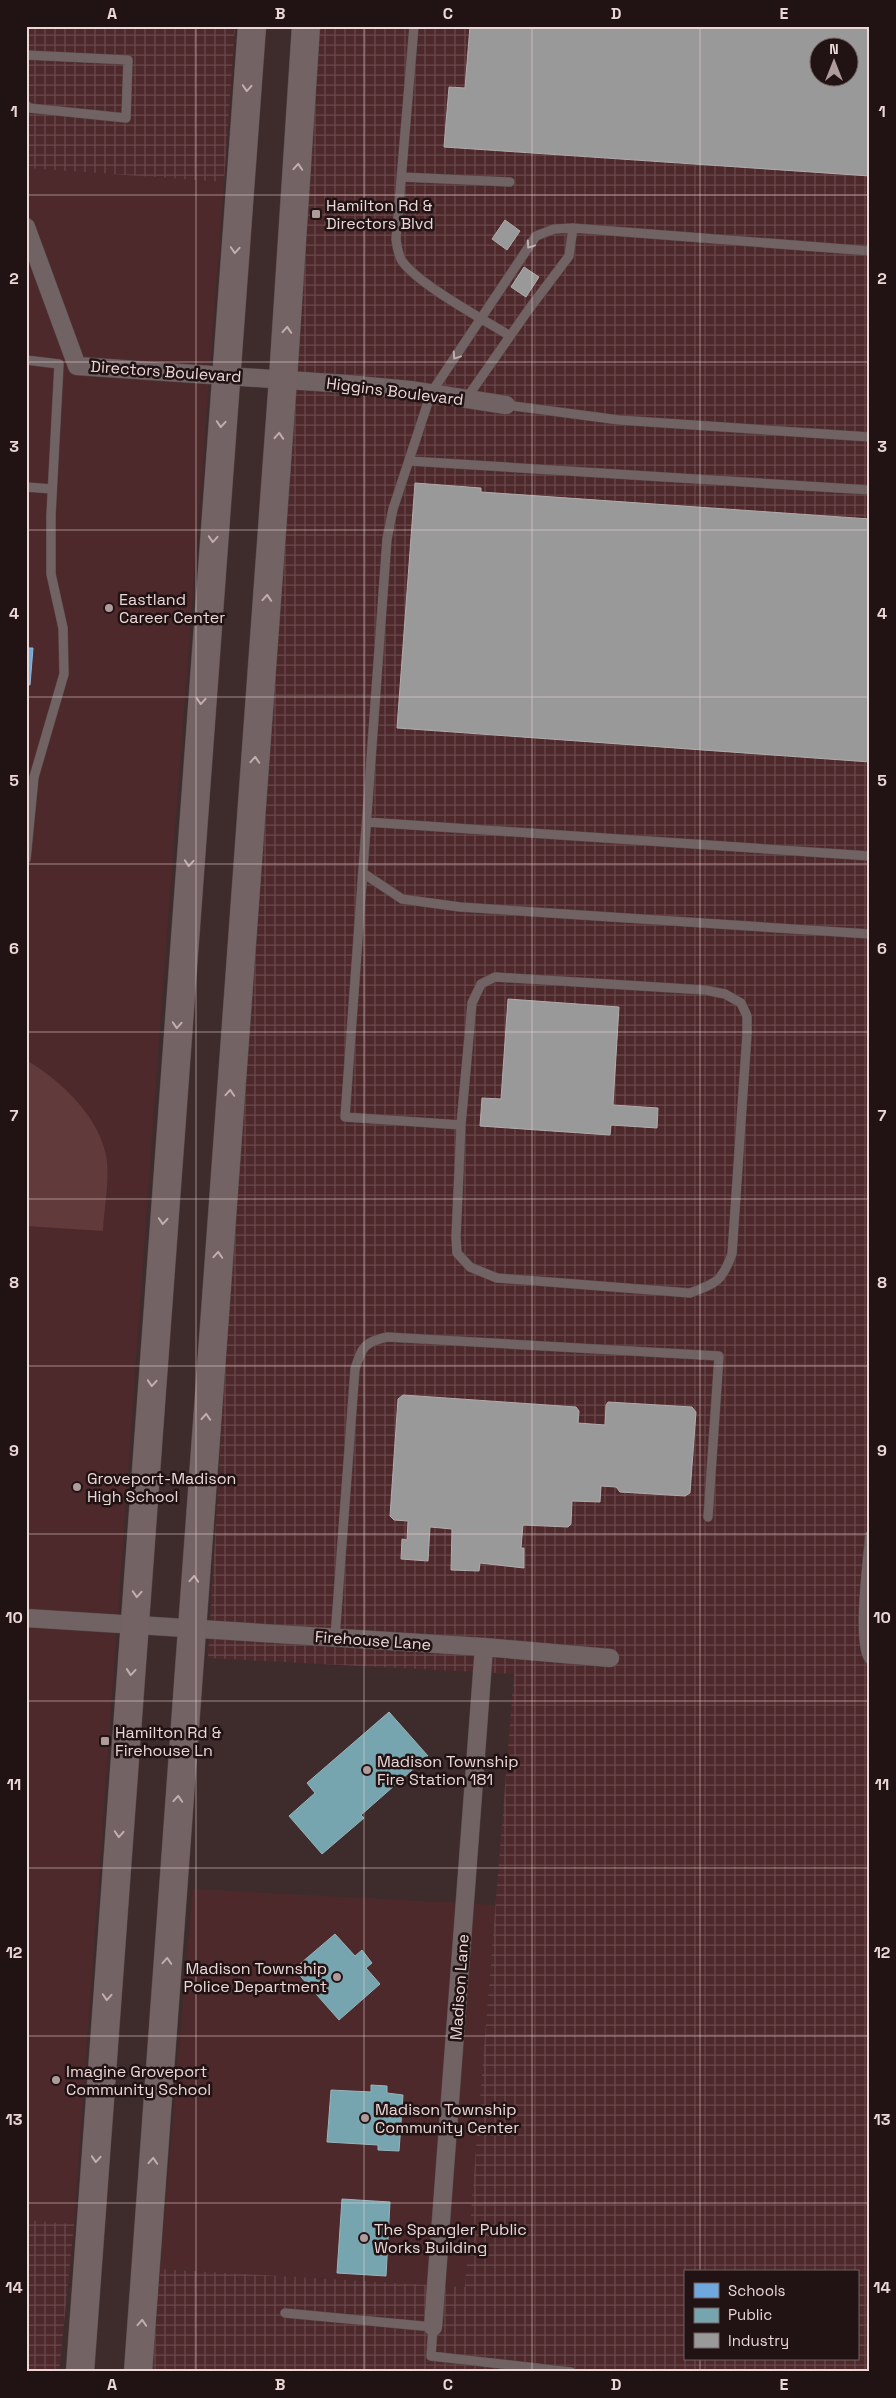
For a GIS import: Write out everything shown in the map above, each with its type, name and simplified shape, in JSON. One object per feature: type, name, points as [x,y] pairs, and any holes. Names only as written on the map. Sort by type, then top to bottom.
[{"type":"main road","points":[[80,2372],[252,26]]},
{"type":"main road","points":[[138,2372],[283,379],[306,26]]},
{"type":"street","name":"Directors Boulevard","points":[[26,227],[77,366],[283,379]]},
{"type":"street","name":"Higgins Boulevard","points":[[283,379],[431,393],[506,405]]},
{"type":"street","name":"Firehouse Lane","points":[[26,1618],[484,1647],[610,1658]]},
{"type":"street","name":"Madison Lane","points":[[433,2326],[484,1647]]},
{"type":"lane","points":[[414,26],[396,239],[402,261],[412,272],[446,296],[510,336]]},
{"type":"lane","points":[[26,55],[128,60],[126,118],[29,108],[26,105]]},
{"type":"lane","points":[[402,176],[510,182]]},
{"type":"lane","points":[[466,399],[569,256],[573,228]]},
{"type":"lane","points":[[461,1125],[345,1117],[387,539],[393,509],[431,393],[536,236],[554,229],[573,228],[870,251]]},
{"type":"lane","points":[[26,360],[77,366]]},
{"type":"lane","points":[[26,859],[34,777],[64,674],[63,628],[51,574],[52,489],[59,364]]},
{"type":"lane","points":[[506,405],[618,420],[870,437]]},
{"type":"lane","points":[[410,461],[870,490]]},
{"type":"lane","points":[[26,487],[52,489]]},
{"type":"lane","points":[[367,822],[870,856]]},
{"type":"lane","points":[[363,873],[402,899],[460,907],[870,934]]},
{"type":"lane","points":[[494,977],[706,990],[725,994],[741,1002],[747,1016],[748,1034],[732,1254],[725,1274],[712,1285],[690,1293],[497,1278],[470,1267],[457,1252],[456,1237],[461,1125],[472,1003],[481,984],[494,977]]},
{"type":"lane","points":[[335,1637],[355,1369],[360,1353],[370,1340],[387,1337],[719,1356],[708,1517]]},
{"type":"lane","points":[[870,1535],[863,1625],[863,1646],[870,1660]]},
{"type":"lane","points":[[285,2313],[433,2326],[431,2356],[572,2372]]},
{"type":"shaded area","points":[[26,26],[235,26],[224,182],[26,168]]},
{"type":"shaded area","points":[[303,26],[870,26],[870,2372],[152,2372],[160,2269],[465,2287],[514,1674],[208,1658]]},
{"type":"shaded area","points":[[26,168],[224,182],[159,1039],[74,2224],[26,2220]]},
{"type":"shaded area","points":[[26,1060],[53,1078],[66,1090],[89,1117],[98,1131],[104,1146],[107,1162],[107,1188],[103,1231],[26,1226]]},
{"type":"shaded area","points":[[193,1889],[496,1905],[465,2287],[160,2269]]},
{"type":"shaded area","points":[[26,2220],[74,2224],[59,2372],[26,2372]]},
{"type":"building: Schools","points":[[26,648],[33,648],[30,685],[26,684]]},
{"type":"building: Public","name":"Madison Township Fire Station 181","points":[[389,1712],[428,1756],[361,1815],[364,1818],[322,1854],[289,1816],[315,1793],[307,1783]]},
{"type":"building: Public","name":"Madison Township Police Department","points":[[335,1934],[355,1956],[362,1950],[372,1963],[366,1968],[380,1984],[339,2020],[294,1969]]},
{"type":"building: Public","name":"Madison Township Community Center","points":[[371,2085],[387,2086],[387,2093],[403,2095],[399,2151],[378,2150],[378,2145],[327,2142],[331,2090],[371,2092]]},
{"type":"building: Public","name":"The Spangler Public Works Building","points":[[342,2199],[390,2202],[386,2276],[337,2273]]},
{"type":"building: Industry","points":[[470,26],[870,26],[870,176],[444,147],[449,87],[465,88]]},
{"type":"building: Industry","points":[[505,220],[520,231],[507,250],[492,239]]},
{"type":"building: Industry","points":[[524,267],[539,277],[526,297],[511,287]]},
{"type":"building: Industry","points":[[415,483],[481,488],[481,492],[870,519],[870,762],[397,728]]},
{"type":"building: Industry","points":[[508,999],[619,1007],[613,1105],[658,1108],[657,1128],[611,1125],[610,1135],[480,1126],[482,1098],[501,1099]]},
{"type":"building: Industry","points":[[403,1395],[576,1407],[579,1411],[578,1423],[605,1425],[606,1405],[608,1402],[692,1407],[696,1412],[690,1493],[685,1496],[620,1492],[616,1487],[601,1486],[600,1502],[572,1501],[571,1524],[568,1527],[523,1525],[521,1548],[524,1548],[524,1568],[480,1563],[479,1571],[451,1570],[452,1529],[430,1527],[428,1561],[401,1559],[402,1539],[407,1540],[408,1521],[394,1520],[390,1516],[398,1399]]},
{"type":"place","name":"Hamilton Rd & Directors Blvd","points":[[316,214]]},
{"type":"place","name":"Eastland Career Center","points":[[109,608]]},
{"type":"place","name":"Groveport-Madison High School","points":[[77,1487]]},
{"type":"place","name":"Hamilton Rd & Firehouse Ln","points":[[105,1741]]},
{"type":"place","name":"Madison Township Fire Station 181","points":[[367,1770]]},
{"type":"place","name":"Madison Township Police Department","points":[[337,1977]]},
{"type":"place","name":"Imagine Groveport Community School","points":[[56,2080]]},
{"type":"place","name":"Madison Township Community Center","points":[[365,2118]]},
{"type":"place","name":"The Spangler Public Works Building","points":[[364,2238]]}]
